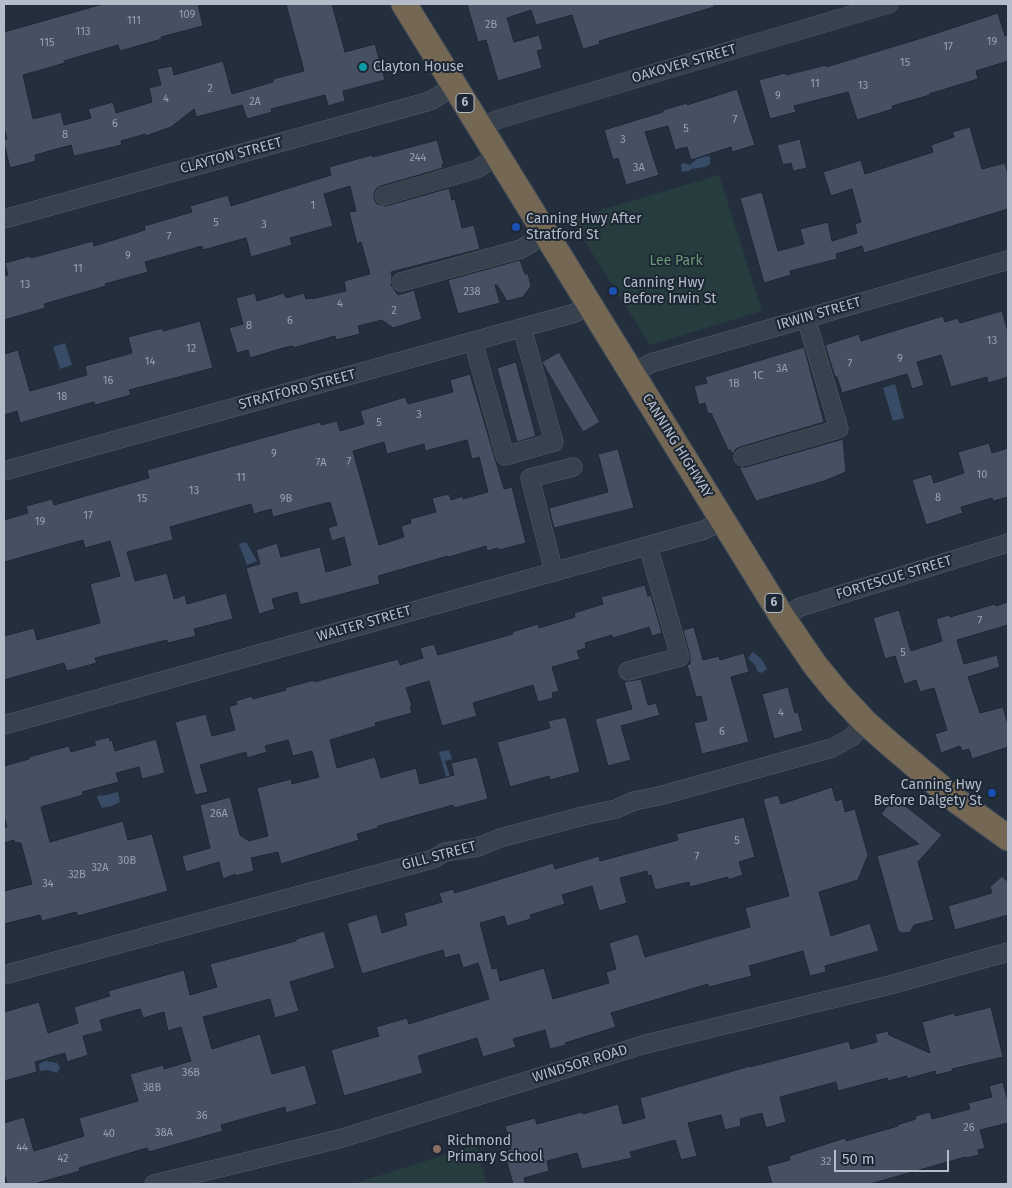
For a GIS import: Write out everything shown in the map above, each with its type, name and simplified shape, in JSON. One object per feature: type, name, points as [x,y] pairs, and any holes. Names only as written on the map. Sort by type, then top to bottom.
[{"type":"highway","name":"CANNING HIGHWAY","points":[[404,4],[783,618],[815,665],[865,722],[891,746],[957,801],[1008,838]]},
{"type":"street","name":"OAKOVER STREET","points":[[481,130],[496,120],[889,4]]},
{"type":"street","name":"CLAYTON STREET","points":[[4,219],[430,101],[455,86]]},
{"type":"street","points":[[384,196],[477,169],[498,156]]},
{"type":"street","points":[[401,282],[521,249],[546,234]]},
{"type":"street","name":"IRWIN STREET","points":[[632,374],[651,363],[1008,260]]},
{"type":"street","name":"STRATFORD STREET","points":[[4,471],[575,313],[589,304]]},
{"type":"street","points":[[743,457],[839,429],[806,318]]},
{"type":"street","points":[[474,341],[505,456],[554,442],[522,328]]},
{"type":"street","points":[[554,572],[530,478],[573,467]]},
{"type":"street","name":"WALTER STREET","points":[[4,725],[708,529],[723,520]]},
{"type":"street","name":"FORTESCUE STREET","points":[[783,618],[800,607],[1008,543]]},
{"type":"street","points":[[628,671],[680,657],[648,546]]},
{"type":"street","name":"GILL STREET","points":[[4,975],[433,859],[445,852],[478,846],[500,838],[616,809],[634,801],[659,796],[832,748],[852,736],[865,722]]},
{"type":"street","name":"WINDSOR ROAD","points":[[154,1184],[339,1139],[646,1044],[890,985],[1008,952]]},
{"type":"green space","name":"Lee Park","points":[[719,175],[762,311],[650,345],[571,219]]},
{"type":"green space","points":[[476,1145],[487,1184],[353,1184]]},
{"type":"water","points":[[710,157],[710,164],[705,167],[682,172],[681,165],[684,163],[690,165],[697,159]]},
{"type":"water","points":[[65,343],[72,365],[60,369],[53,347]]},
{"type":"water","points":[[895,384],[904,418],[893,421],[883,388]]},
{"type":"water","points":[[246,542],[257,561],[247,565],[239,544]]},
{"type":"water","points":[[753,652],[762,660],[767,669],[761,673],[758,672],[755,665],[748,658]]},
{"type":"water","points":[[449,750],[452,759],[445,761],[450,776],[446,777],[439,752]]},
{"type":"water","points":[[118,792],[120,802],[102,808],[97,797],[99,795]]},
{"type":"water","points":[[45,1061],[57,1063],[60,1067],[57,1073],[48,1070],[40,1071],[39,1064]]},
{"type":"building","points":[[103,4],[198,4],[203,26],[161,37],[162,39],[120,51],[118,45],[23,75],[33,119],[61,112],[64,125],[91,118],[88,109],[113,102],[116,113],[152,102],[149,88],[161,85],[157,69],[172,66],[174,75],[223,61],[232,94],[273,82],[273,79],[304,71],[286,4],[332,4],[345,52],[375,44],[385,80],[343,91],[345,101],[328,106],[325,95],[271,109],[272,112],[247,119],[242,105],[196,117],[194,109],[171,127],[146,136],[145,134],[121,141],[122,145],[74,156],[71,145],[35,155],[36,161],[10,168],[4,143],[4,140],[7,139],[4,128],[4,32]]},
{"type":"building","points":[[467,4],[713,4],[714,7],[599,41],[600,44],[583,49],[572,15],[536,25],[531,10],[507,18],[514,42],[539,35],[543,49],[537,51],[542,68],[498,81],[486,40],[478,42]]},
{"type":"building","points":[[998,13],[1005,36],[1008,35],[1008,61],[976,71],[978,79],[892,106],[893,109],[857,120],[848,92],[794,106],[796,112],[770,119],[759,80],[826,65],[826,67]]},
{"type":"building","points":[[737,89],[755,145],[732,152],[731,147],[691,160],[687,147],[675,150],[668,126],[645,132],[659,175],[626,185],[618,158],[613,160],[604,130],[663,112],[663,110],[687,103],[687,105]]},
{"type":"building","points":[[970,127],[982,169],[1005,163],[1008,174],[1008,209],[864,253],[862,246],[836,254],[837,259],[790,271],[791,275],[764,283],[740,198],[762,192],[778,251],[804,244],[800,229],[828,222],[832,241],[857,233],[855,224],[861,222],[852,189],[831,196],[823,172],[861,160],[865,174],[933,152],[931,145],[954,137],[952,132]]},
{"type":"building","points":[[800,139],[807,168],[793,171],[791,163],[783,165],[777,145]]},
{"type":"building","points":[[437,140],[444,164],[442,165],[443,168],[381,186],[376,189],[374,194],[377,204],[386,206],[449,188],[452,200],[455,199],[462,228],[474,225],[480,249],[391,272],[391,285],[398,295],[414,290],[422,319],[393,328],[382,320],[358,326],[360,334],[336,340],[335,336],[250,358],[248,350],[237,353],[229,328],[243,324],[236,298],[255,293],[257,301],[284,293],[286,298],[304,293],[306,299],[312,299],[346,291],[344,281],[370,274],[361,242],[357,244],[349,212],[356,211],[350,186],[324,194],[333,226],[290,238],[292,245],[251,257],[246,238],[203,250],[202,246],[145,262],[148,272],[44,304],[45,308],[4,320],[4,276],[8,275],[5,263],[93,241],[94,246],[145,230],[144,226],[192,212],[190,206],[228,195],[231,206],[331,175],[329,167]]},
{"type":"building","points":[[520,260],[525,274],[528,274],[531,286],[523,297],[507,301],[497,285],[495,285],[500,303],[458,314],[448,280]]},
{"type":"building","points":[[1002,311],[1008,332],[1008,377],[988,383],[987,377],[951,387],[941,355],[917,362],[924,385],[912,389],[907,374],[842,393],[825,345],[859,334],[861,341],[943,316],[945,322],[958,318],[960,323]]},
{"type":"building","points":[[200,321],[213,368],[129,390],[131,395],[95,405],[94,402],[20,423],[17,411],[4,415],[4,354],[18,350],[30,391],[87,375],[85,366],[132,353],[128,337],[163,328],[163,331]]},
{"type":"building","points":[[804,347],[824,422],[740,447],[733,454],[728,450],[711,413],[708,414],[705,403],[699,405],[694,386],[707,383],[705,377]]},
{"type":"building","points":[[559,352],[600,422],[583,432],[542,362]]},
{"type":"building","points":[[516,362],[536,436],[517,442],[497,368]]},
{"type":"building","points":[[470,374],[504,489],[512,487],[526,543],[487,551],[486,546],[448,556],[378,576],[380,584],[300,605],[297,592],[272,599],[275,609],[259,614],[246,568],[260,564],[256,550],[277,543],[281,557],[320,547],[326,572],[351,565],[344,537],[332,541],[328,528],[337,525],[330,502],[273,517],[271,509],[254,514],[251,504],[170,527],[173,540],[127,552],[135,581],[167,573],[174,599],[185,595],[187,604],[226,593],[233,619],[194,629],[196,636],[168,643],[167,640],[95,658],[97,663],[67,671],[64,663],[4,680],[4,636],[34,628],[37,640],[100,623],[90,584],[120,576],[110,541],[85,548],[83,540],[4,562],[4,520],[28,513],[26,506],[52,499],[54,505],[149,478],[147,470],[320,422],[321,425],[337,421],[340,431],[364,424],[360,411],[405,397],[408,404],[453,392],[450,380]],"holes":[[[467,440],[472,459],[479,457],[488,492],[463,499],[463,496],[451,500],[449,494],[432,498],[436,512],[410,519],[411,523],[401,526],[404,537],[379,545],[353,451],[384,442],[387,454],[424,444],[425,451]]]},
{"type":"building","points":[[843,439],[846,472],[824,481],[756,501],[739,467],[746,467]]},
{"type":"building","points":[[989,443],[992,453],[1008,448],[1008,497],[993,501],[992,498],[961,507],[963,513],[926,525],[912,480],[931,474],[934,483],[964,473],[958,452]]},
{"type":"building","points":[[618,449],[634,508],[554,528],[549,508],[608,492],[598,454]]},
{"type":"building","points":[[645,585],[648,596],[651,595],[662,633],[652,636],[649,627],[613,638],[612,635],[585,643],[586,648],[577,651],[580,659],[552,667],[559,691],[552,693],[553,698],[538,702],[533,685],[473,703],[477,716],[442,726],[429,681],[406,688],[412,706],[410,706],[412,713],[375,723],[376,726],[330,740],[337,768],[375,757],[381,778],[416,768],[420,784],[454,775],[451,763],[477,757],[488,799],[454,808],[453,805],[378,826],[378,828],[357,834],[359,840],[281,864],[278,852],[251,858],[254,871],[235,876],[235,874],[223,879],[219,862],[186,872],[182,856],[210,848],[200,805],[230,797],[240,835],[249,841],[268,836],[257,788],[291,779],[292,784],[319,777],[312,751],[293,756],[288,740],[265,746],[267,752],[247,758],[246,752],[200,765],[208,792],[195,795],[175,722],[206,714],[212,736],[235,730],[229,707],[237,704],[236,701],[252,696],[253,699],[314,680],[314,682],[398,659],[400,665],[423,658],[420,648],[434,644],[438,655],[513,634],[512,632],[538,624],[539,628],[575,617],[574,613],[603,604],[601,597]]},
{"type":"building","points":[[1008,602],[1008,625],[957,640],[964,664],[997,655],[1000,667],[968,677],[980,713],[1003,707],[1008,725],[1008,747],[972,759],[969,749],[962,751],[960,746],[941,753],[935,734],[947,730],[934,688],[920,692],[916,680],[904,684],[895,656],[885,659],[873,618],[899,610],[911,651],[942,641],[936,619]]},
{"type":"building","points":[[694,627],[703,660],[719,656],[720,660],[744,653],[749,672],[731,677],[749,742],[702,754],[694,723],[707,720],[701,696],[696,697],[687,665],[690,664],[690,655],[683,630]]},
{"type":"building","points":[[641,679],[648,705],[656,703],[660,715],[621,726],[631,760],[608,766],[595,719],[632,709],[624,682]]},
{"type":"building","points":[[788,687],[795,713],[798,712],[803,731],[774,739],[762,694]]},
{"type":"building","points":[[566,717],[580,772],[550,780],[549,776],[510,787],[497,742],[550,728],[548,721]]},
{"type":"building","points":[[109,737],[110,741],[112,740],[115,751],[156,739],[165,773],[142,779],[139,767],[116,773],[119,782],[82,792],[83,795],[41,807],[50,842],[123,821],[128,840],[152,834],[168,891],[78,916],[76,912],[42,921],[40,915],[4,924],[4,891],[32,884],[21,843],[15,843],[14,840],[4,843],[4,827],[7,827],[4,816],[4,766],[69,746],[71,752],[96,745],[94,741]]},
{"type":"building","points":[[832,787],[836,801],[842,799],[845,812],[855,809],[868,855],[858,880],[819,892],[831,936],[870,923],[879,951],[825,966],[826,972],[810,976],[803,951],[749,966],[752,976],[709,987],[708,984],[611,1013],[616,1027],[550,1049],[545,1030],[513,1039],[516,1047],[483,1057],[477,1038],[418,1056],[423,1073],[344,1096],[331,1050],[379,1036],[376,1027],[407,1018],[409,1024],[489,999],[478,963],[463,968],[459,954],[445,958],[443,950],[362,974],[347,923],[377,914],[382,933],[407,925],[404,913],[442,902],[439,893],[453,889],[455,893],[553,863],[555,869],[599,856],[600,861],[678,840],[676,834],[744,817],[755,857],[739,862],[743,875],[728,880],[728,877],[690,887],[689,882],[655,890],[651,875],[648,876],[647,871],[620,878],[627,903],[599,911],[592,886],[562,895],[565,904],[530,915],[531,919],[507,926],[504,916],[480,923],[492,969],[497,968],[500,981],[544,968],[553,999],[609,983],[606,972],[616,969],[609,943],[638,934],[645,957],[750,927],[745,908],[789,896],[763,799],[778,795],[781,804]]},
{"type":"building","points":[[894,797],[942,835],[918,862],[934,920],[914,925],[910,932],[903,933],[898,931],[877,856],[919,844],[881,814]]},
{"type":"building","points":[[1002,876],[1008,882],[1008,915],[955,930],[948,906],[992,893],[990,887]]},
{"type":"building","points":[[324,931],[335,968],[290,982],[299,1011],[275,1018],[270,999],[203,1017],[212,1049],[260,1034],[272,1074],[305,1065],[317,1104],[286,1113],[285,1107],[221,1125],[223,1131],[149,1152],[147,1148],[79,1168],[80,1171],[34,1184],[7,1184],[4,1172],[4,1123],[24,1117],[34,1151],[84,1136],[79,1118],[138,1101],[130,1074],[163,1065],[164,1069],[191,1061],[181,1027],[168,1031],[164,1012],[143,1018],[140,1009],[100,1020],[103,1031],[83,1036],[88,1055],[67,1062],[65,1053],[35,1062],[37,1072],[4,1081],[4,1012],[39,1002],[48,1033],[78,1023],[74,1007],[110,996],[108,991],[184,970],[190,995],[217,987],[210,964],[296,941],[296,939]]},
{"type":"building","points":[[991,1007],[1003,1057],[952,1069],[953,1071],[936,1075],[935,1071],[907,1079],[907,1076],[888,1081],[887,1078],[838,1091],[836,1082],[780,1097],[786,1122],[766,1128],[762,1113],[740,1119],[741,1126],[725,1130],[721,1115],[688,1123],[697,1156],[681,1160],[675,1140],[630,1152],[632,1158],[582,1169],[577,1153],[547,1161],[549,1171],[524,1178],[525,1184],[513,1184],[504,1151],[511,1149],[505,1126],[535,1118],[537,1124],[618,1104],[623,1124],[645,1118],[640,1098],[750,1066],[849,1041],[851,1049],[877,1042],[875,1034],[888,1031],[889,1035],[930,1053],[922,1022],[954,1013],[955,1016]]},
{"type":"building","points":[[1003,1082],[1008,1102],[1008,1123],[980,1130],[985,1148],[978,1150],[979,1155],[965,1157],[870,1184],[772,1184],[767,1166],[790,1160],[789,1156],[845,1138],[846,1141],[898,1126],[916,1119],[915,1116],[930,1112],[932,1119],[970,1109],[968,1103],[992,1097],[989,1086]]},
{"type":"place","name":"Clayton House","points":[[363,67]]},
{"type":"place","name":"Canning Hwy After Stratford St","points":[[516,227]]},
{"type":"place","name":"Canning Hwy Before Irwin St","points":[[613,291]]},
{"type":"place","name":"Canning Hwy Before Dalgety St","points":[[992,793]]},
{"type":"place","name":"Richmond Primary School","points":[[437,1149]]}]
